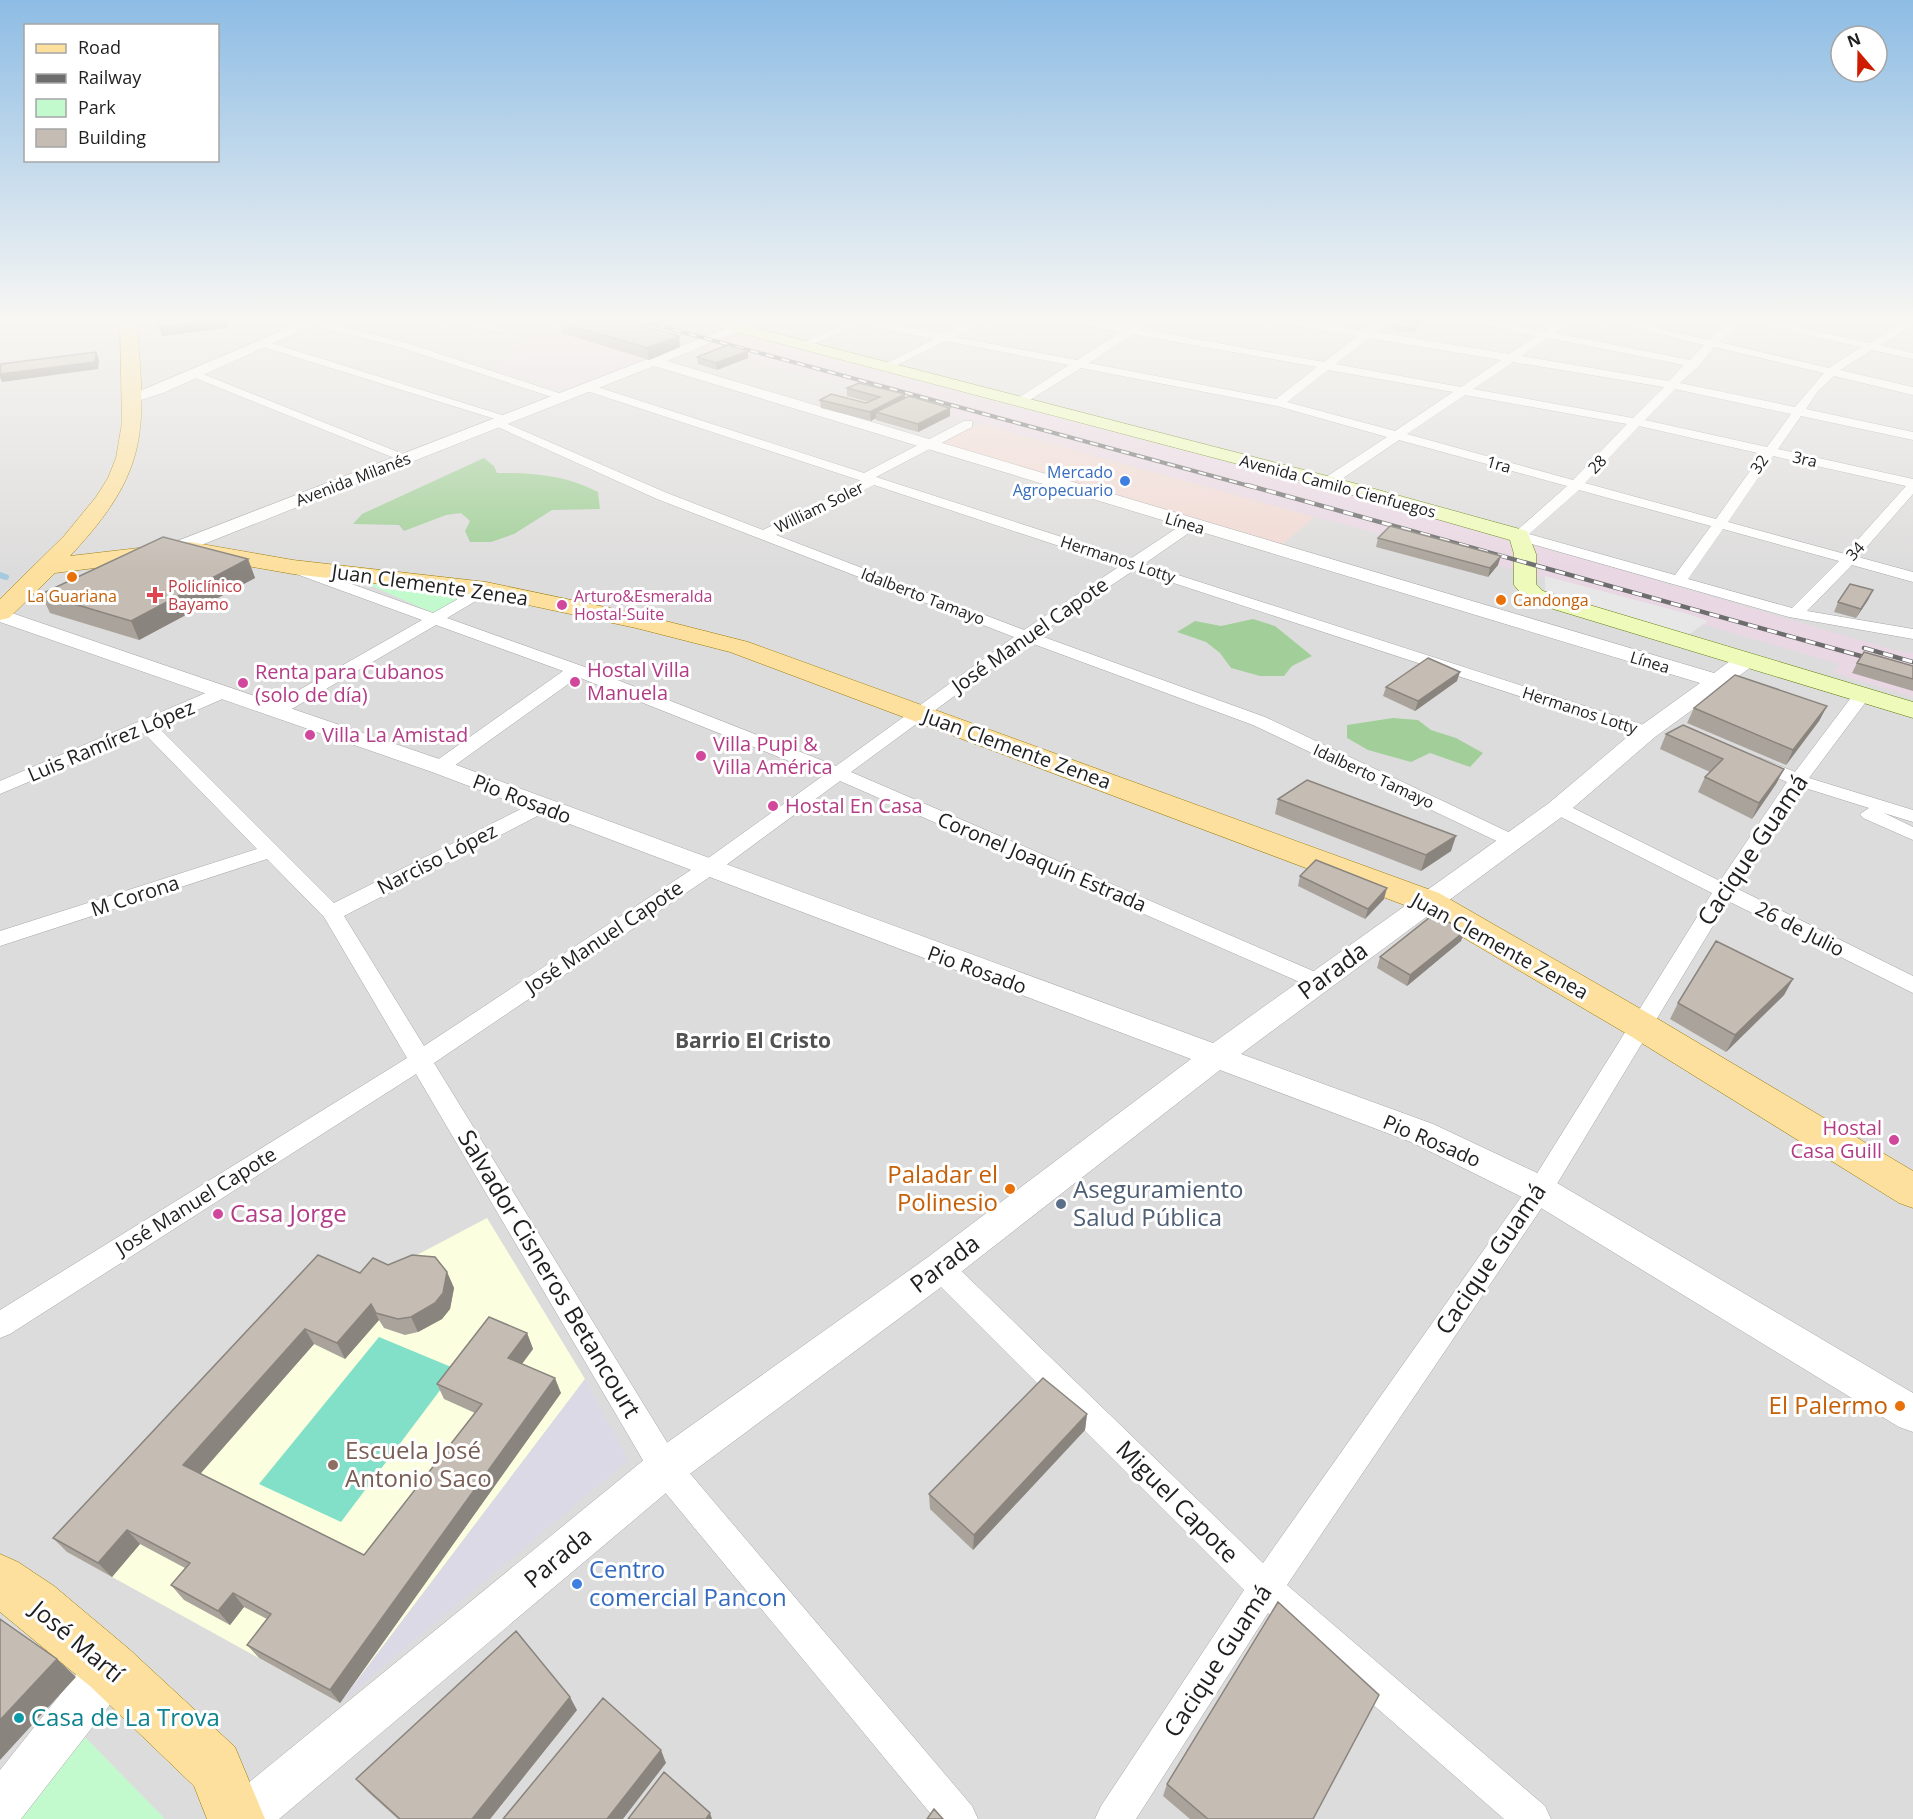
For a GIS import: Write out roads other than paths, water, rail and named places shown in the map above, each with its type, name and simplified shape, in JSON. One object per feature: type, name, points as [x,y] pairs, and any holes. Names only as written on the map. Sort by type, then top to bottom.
[{"type":"main road","points":[[4,606],[107,500],[126,459],[133,402]]},
{"type":"main road","name":"Avenida Camilo Cienfuegos","points":[[1025,402],[1328,482],[1519,536]]},
{"type":"main road","name":"Línea","points":[[1519,536],[1525,554],[1525,585],[1534,596],[1913,710]]},
{"type":"main road","name":"Juan Clemente Zenea","points":[[44,567],[174,549],[293,567],[486,589],[638,621],[739,647],[1427,902],[1640,1025],[1913,1191]]},
{"type":"main road","name":"José Martí","points":[[0,1580],[36,1605],[110,1668],[215,1767],[236,1819]]},
{"type":"street","points":[[265,402],[407,458]]},
{"type":"street","name":"Idalberto Tamayo","points":[[441,402],[503,422],[662,496],[766,534],[1026,636],[1259,721],[1512,841]]},
{"type":"street","name":"Avenida Milanés","points":[[174,549],[553,402]]},
{"type":"street","name":"Hermanos Lotty","points":[[631,402],[1132,564],[1663,729]]},
{"type":"street","name":"Línea","points":[[786,402],[1716,681]]},
{"type":"street","name":"1ra","points":[[1272,402],[1913,578]]},
{"type":"street","points":[[1328,482],[1448,402]]},
{"type":"street","name":"3ra","points":[[1529,402],[1636,422],[1913,484]]},
{"type":"street","name":"28","points":[[1519,536],[1576,486],[1657,402]]},
{"type":"street","points":[[1758,402],[1913,436]]},
{"type":"street","name":"32","points":[[1678,581],[1805,402]]},
{"type":"street","name":"William Soler","points":[[766,534],[869,479],[926,444],[968,424]]},
{"type":"street","name":"34","points":[[1795,614],[1848,560],[1913,484]]},
{"type":"street","name":"José Manuel Capote","points":[[0,1325],[421,1060],[707,869],[1026,636],[1191,525]]},
{"type":"street","points":[[1519,536],[1795,614],[1913,634]]},
{"type":"street","name":"Coronel Joaquín Estrada","points":[[293,567],[576,670],[840,774],[1319,982]]},
{"type":"street","points":[[276,710],[486,589]]},
{"type":"street","name":"Pio Rosado","points":[[4,606],[221,693],[440,767],[1214,1058],[1422,1133],[1540,1190],[1913,1414]]},
{"type":"street","name":"Parada","points":[[242,1819],[665,1468],[940,1269],[1214,1058],[1663,729],[1716,681],[1746,660]]},
{"type":"street","points":[[440,767],[576,670]]},
{"type":"street","name":"Luis Ramírez López","points":[[0,788],[148,727],[221,693]]},
{"type":"street","name":"Cacique Guamá","points":[[1113,1819],[1265,1588],[1540,1190],[1724,891],[1798,780],[1862,695]]},
{"type":"street","name":"Salvador Cisneros Betancourt","points":[[148,727],[332,913],[665,1468],[959,1819]]},
{"type":"street","points":[[1734,754],[1798,780],[1913,834]]},
{"type":"street","points":[[1798,780],[1913,816]]},
{"type":"street","name":"Narciso López","points":[[332,913],[542,806]]},
{"type":"street","name":"26 de Julio","points":[[1558,807],[1913,986]]},
{"type":"street","name":"M Corona","points":[[0,939],[270,851]]},
{"type":"street","name":"Miguel Capote","points":[[940,1269],[1265,1588],[1532,1819]]},
{"type":"street","points":[[0,1808],[110,1668]]},
{"type":"waterway","points":[[0,575],[6,577]]},
{"type":"railway","points":[[940,402],[1253,487]]},
{"type":"railway","points":[[1247,485],[1875,660]]},
{"type":"railway","points":[[1864,648],[1913,662]]},
{"type":"place","name":"Mercado Agropecuario","points":[[1125,481]]},
{"type":"place","name":"La Guariana","points":[[72,577]]},
{"type":"place","name":"Policlínico Bayamo","points":[[155,595]]},
{"type":"place","name":"Candonga","points":[[1501,600]]},
{"type":"place","name":"Arturo&Esmeralda Hostal-Suite","points":[[562,605]]},
{"type":"place","name":"Hostal Villa Manuela","points":[[575,682]]},
{"type":"place","name":"Renta para Cubanos (solo de día)","points":[[243,683]]},
{"type":"place","name":"Villa La Amistad","points":[[310,735]]},
{"type":"place","name":"Villa Pupi & Villa América","points":[[701,756]]},
{"type":"place","name":"Hostal En Casa","points":[[773,806]]},
{"type":"place","name":"Hostal Casa Guill","points":[[1894,1140]]},
{"type":"place","name":"Paladar el Polinesio","points":[[1010,1189]]},
{"type":"place","name":"Aseguramiento Salud Pública","points":[[1061,1204]]},
{"type":"place","name":"Casa Jorge","points":[[218,1214]]},
{"type":"place","name":"El Palermo","points":[[1900,1406]]},
{"type":"place","name":"Escuela José Antonio Saco","points":[[333,1465]]},
{"type":"place","name":"Centro comercial Pancon","points":[[577,1584]]},
{"type":"place","name":"Casa de La Trova","points":[[19,1718]]},
{"type":"district","name":"Barrio El Cristo","points":[[753,1041]]}]
